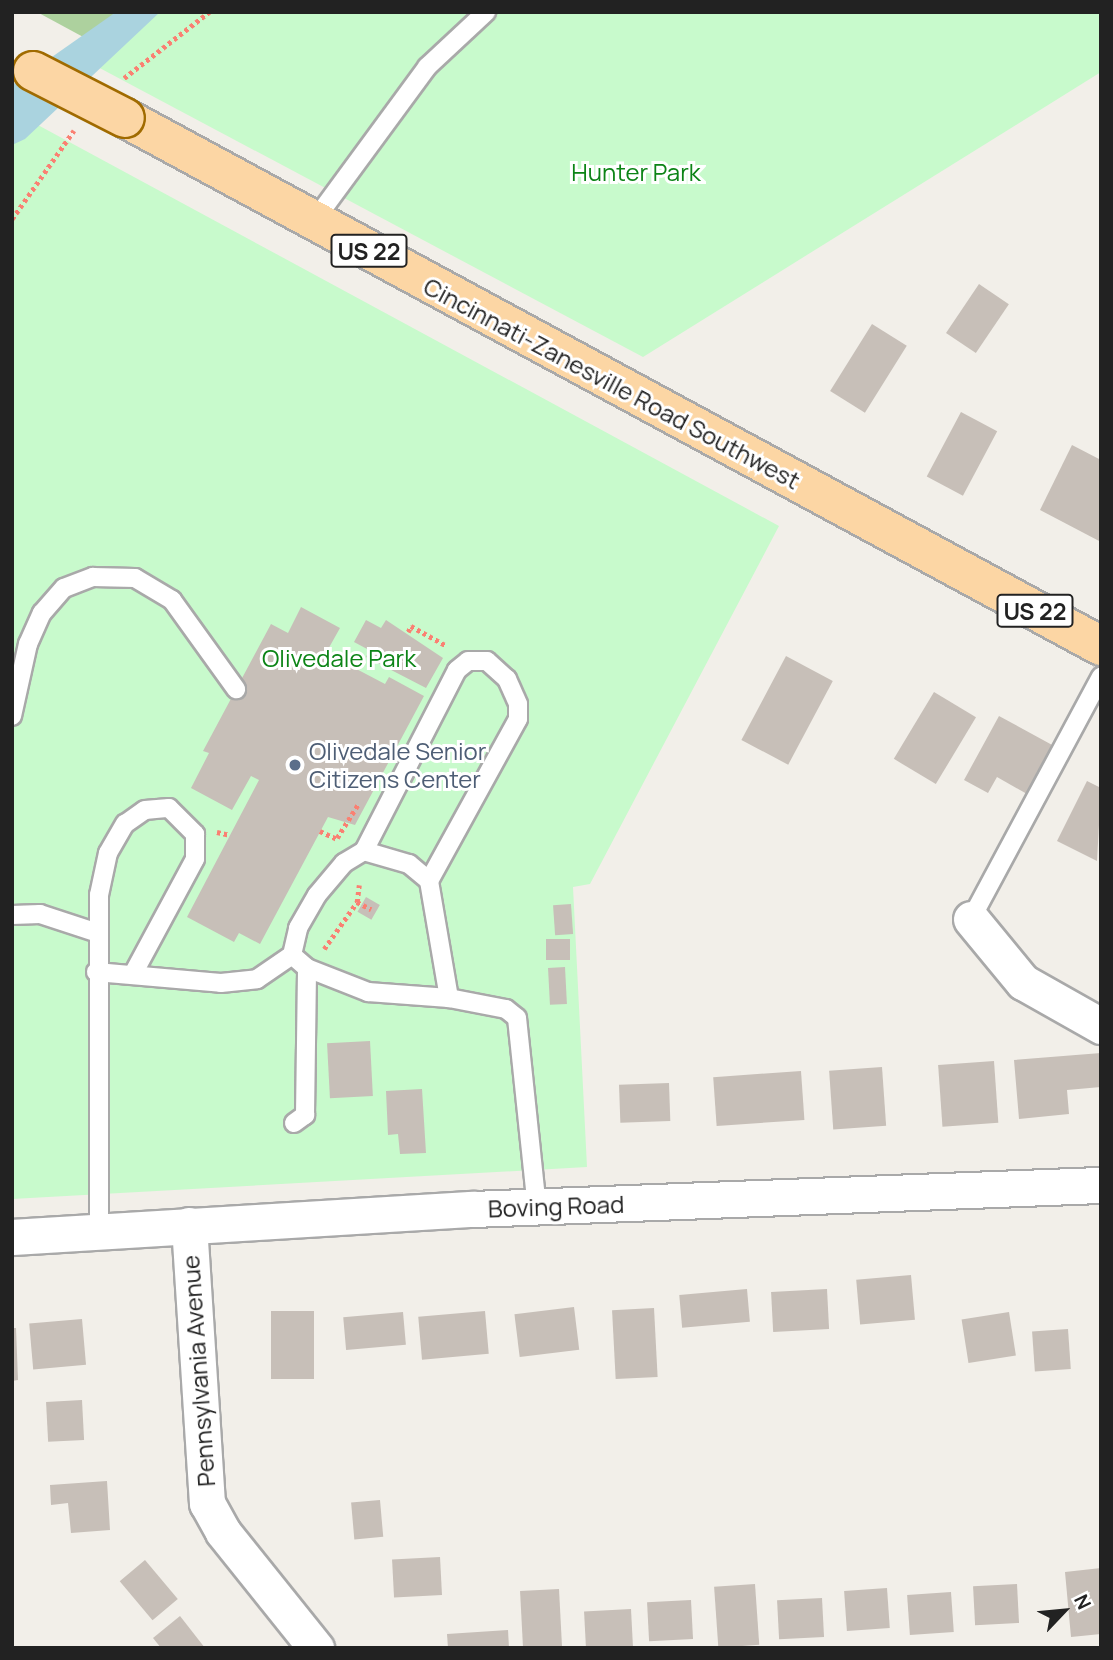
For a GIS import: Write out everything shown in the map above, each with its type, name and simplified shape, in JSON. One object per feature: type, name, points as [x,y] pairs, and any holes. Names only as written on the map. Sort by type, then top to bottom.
[{"type":"main road","name":"Cincinnati-Zanesville Road Southwest","points":[[23,65],[1101,646]]},
{"type":"street","points":[[971,919],[1023,982],[1101,1026]]},
{"type":"street","name":"Boving Road","points":[[12,1237],[188,1225],[537,1208],[1101,1185]]},
{"type":"street","name":"Pennsylvania Avenue","points":[[188,1225],[207,1503],[223,1532],[316,1648]]},
{"type":"lane","points":[[314,221],[427,67],[486,12]]},
{"type":"lane","points":[[12,716],[42,613],[64,588],[93,577],[135,578],[172,600],[236,689]]},
{"type":"lane","points":[[96,972],[221,983],[257,979],[292,955],[298,928],[317,895],[360,853],[421,748],[432,715],[468,661],[486,661],[498,670],[520,712],[429,881],[449,998]]},
{"type":"lane","points":[[971,919],[1101,677]]},
{"type":"lane","points":[[99,1230],[96,972],[108,853],[125,824],[145,810],[169,808],[195,834],[195,859],[133,974]]},
{"type":"lane","points":[[360,853],[409,864],[429,881]]},
{"type":"lane","points":[[12,915],[40,914],[98,933]]},
{"type":"lane","points":[[292,955],[307,968],[368,992],[449,998],[506,1009],[517,1018],[537,1208]]},
{"type":"lane","points":[[294,1123],[305,1115],[307,968]]},
{"type":"path","points":[[408,632],[411,626],[468,661]]},
{"type":"path","points":[[336,839],[360,800]]},
{"type":"path","points":[[307,968],[357,902],[360,853]]},
{"type":"path","points":[[357,902],[371,909]]},
{"type":"green space","points":[[37,12],[174,12],[122,58]]},
{"type":"green space","name":"Hunter Park","points":[[137,12],[1101,12],[1101,72],[643,357],[94,65]]},
{"type":"green space","name":"Olivedale Park","points":[[12,111],[779,526],[590,884],[573,887],[587,1167],[12,1199]]},
{"type":"water","points":[[116,12],[160,12],[25,139],[12,145],[12,85]]},
{"type":"building","points":[[979,284],[1009,304],[976,353],[946,333]]},
{"type":"building","points":[[872,324],[907,346],[865,413],[830,391]]},
{"type":"building","points":[[961,412],[997,431],[963,496],[927,476]]},
{"type":"building","points":[[1072,445],[1101,460],[1101,542],[1040,510]]},
{"type":"building","name":"Olivedale Senior Citizens Center","points":[[301,607],[340,628],[326,653],[385,684],[389,677],[424,696],[355,825],[328,817],[260,944],[239,933],[234,942],[187,917],[259,780],[251,776],[232,810],[191,788],[209,753],[203,751],[271,624],[288,633]]},
{"type":"building","points":[[366,620],[381,628],[386,620],[443,658],[426,688],[366,657],[369,650],[354,642]]},
{"type":"building","points":[[786,656],[833,681],[788,765],[741,740]]},
{"type":"building","points":[[934,692],[976,717],[936,784],[894,759]]},
{"type":"building","points":[[999,716],[1054,746],[1027,794],[997,777],[988,793],[964,780]]},
{"type":"building","points":[[1087,781],[1101,788],[1097,861],[1057,841]]},
{"type":"building","points":[[366,897],[380,905],[371,920],[358,912]]},
{"type":"building","points":[[571,904],[573,934],[555,935],[553,905]]},
{"type":"building","points":[[546,939],[570,939],[570,960],[546,960]]},
{"type":"building","points":[[565,967],[567,1004],[550,1005],[548,968]]},
{"type":"building","points":[[370,1041],[373,1096],[330,1098],[327,1043]]},
{"type":"building","points":[[1101,1053],[1101,1087],[1067,1090],[1069,1114],[1019,1119],[1014,1060]]},
{"type":"building","points":[[994,1061],[998,1123],[942,1127],[938,1065]]},
{"type":"building","points":[[882,1067],[886,1126],[833,1130],[829,1071]]},
{"type":"building","points":[[801,1071],[804,1120],[717,1126],[713,1077]]},
{"type":"building","points":[[669,1083],[670,1121],[620,1123],[619,1085]]},
{"type":"building","points":[[422,1089],[426,1153],[400,1154],[398,1134],[388,1135],[386,1091]]},
{"type":"building","points":[[911,1275],[915,1320],[860,1325],[856,1280]]},
{"type":"building","points":[[747,1289],[750,1322],[682,1328],[679,1295]]},
{"type":"building","points":[[827,1289],[829,1329],[773,1332],[771,1292]]},
{"type":"building","points":[[574,1307],[579,1350],[520,1357],[514,1314]]},
{"type":"building","points":[[654,1308],[658,1377],[616,1379],[612,1310]]},
{"type":"building","points":[[271,1311],[314,1311],[314,1379],[271,1379]]},
{"type":"building","points":[[485,1311],[489,1354],[422,1360],[418,1317]]},
{"type":"building","points":[[403,1312],[406,1345],[346,1350],[343,1317]]},
{"type":"building","points":[[1009,1312],[1016,1355],[968,1363],[962,1320]]},
{"type":"building","points":[[82,1319],[86,1365],[33,1369],[29,1324]]},
{"type":"building","points":[[12,1328],[16,1328],[18,1380],[12,1381]]},
{"type":"building","points":[[1068,1329],[1071,1369],[1035,1371],[1032,1332]]},
{"type":"building","points":[[82,1400],[84,1440],[48,1442],[46,1402]]},
{"type":"building","points":[[107,1481],[110,1530],[71,1533],[68,1503],[51,1505],[50,1485]]},
{"type":"building","points":[[380,1500],[383,1537],[354,1539],[351,1503]]},
{"type":"building","points":[[440,1557],[442,1595],[394,1597],[392,1560]]},
{"type":"building","points":[[145,1560],[178,1599],[153,1620],[120,1581]]},
{"type":"building","points":[[1101,1568],[1101,1634],[1071,1637],[1065,1572]]},
{"type":"building","points":[[755,1584],[759,1645],[718,1648],[714,1587]]},
{"type":"building","points":[[1017,1584],[1019,1623],[975,1625],[973,1586]]},
{"type":"building","points":[[887,1588],[890,1628],[847,1631],[844,1591]]},
{"type":"building","points":[[559,1589],[562,1648],[523,1648],[520,1591]]},
{"type":"building","points":[[951,1592],[954,1632],[910,1635],[907,1595]]},
{"type":"building","points":[[822,1598],[824,1637],[779,1639],[777,1600]]},
{"type":"building","points":[[691,1600],[693,1639],[649,1641],[647,1602]]},
{"type":"building","points":[[631,1609],[633,1648],[586,1648],[584,1611]]},
{"type":"building","points":[[180,1616],[205,1648],[161,1648],[153,1638]]},
{"type":"building","points":[[508,1630],[509,1648],[448,1648],[447,1634]]},
{"type":"place","name":"Olivedale Senior Citizens Center","points":[[295,765]]}]
